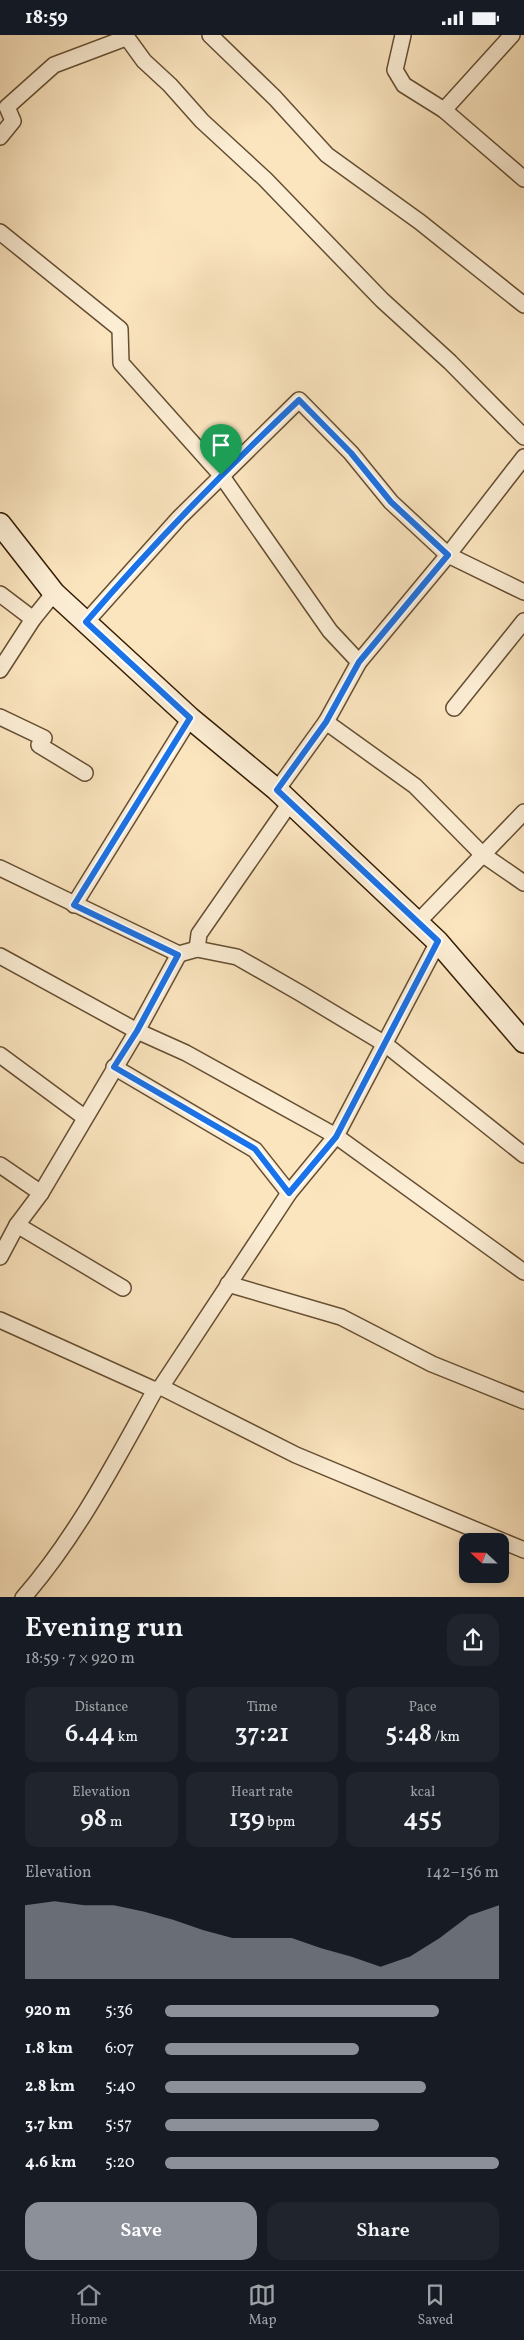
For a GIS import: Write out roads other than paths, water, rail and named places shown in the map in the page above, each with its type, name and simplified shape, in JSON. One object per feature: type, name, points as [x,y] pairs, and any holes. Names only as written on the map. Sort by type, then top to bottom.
[{"type":"street","points":[[210,35],[275,98],[327,155],[420,222],[524,305]]},
{"type":"street","points":[[403,35],[395,70],[404,85],[444,110],[524,179]]},
{"type":"street","points":[[444,110],[512,35]]},
{"type":"street","points":[[0,137],[12,121],[7,107],[54,65],[122,39],[128,39],[144,61],[170,85],[202,121],[265,179],[382,301],[450,362],[524,437]]},
{"type":"street","points":[[0,232],[120,329],[121,363],[221,475],[330,631],[359,662]]},
{"type":"street","points":[[86,622],[134,567],[221,475],[299,400],[351,453],[391,502],[448,555],[524,592]]},
{"type":"street","points":[[197,949],[199,934],[283,796],[359,662],[448,555],[524,457]]},
{"type":"street","points":[[0,524],[54,593],[190,718],[283,796],[438,941],[524,1042]]},
{"type":"street","points":[[0,670],[33,619],[54,593]]},
{"type":"street","points":[[0,594],[33,619]]},
{"type":"street","points":[[454,708],[524,621]]},
{"type":"street","points":[[0,717],[44,737],[39,745],[85,773]]},
{"type":"street","points":[[74,905],[190,718]]},
{"type":"street","points":[[326,722],[415,786],[482,854],[524,883]]},
{"type":"street","points":[[418,922],[524,812]]},
{"type":"street","points":[[0,868],[178,955],[197,949],[237,957],[385,1044],[524,1155]]},
{"type":"street","points":[[22,1597],[51,1565],[108,1476],[158,1389],[289,1193],[336,1137],[438,941]]},
{"type":"street","points":[[1,1251],[41,1193],[84,1117],[137,1031],[178,955]]},
{"type":"street","points":[[0,956],[137,1031],[186,1053],[336,1137],[524,1272]]},
{"type":"street","points":[[0,1055],[84,1117]]},
{"type":"street","points":[[114,1067],[255,1149],[289,1193]]},
{"type":"street","points":[[0,1165],[41,1193]]},
{"type":"street","points":[[18,1225],[123,1288]]},
{"type":"street","points":[[228,1284],[341,1317],[432,1364],[524,1401]]},
{"type":"street","points":[[0,1319],[158,1389],[296,1455],[524,1550]]}]
